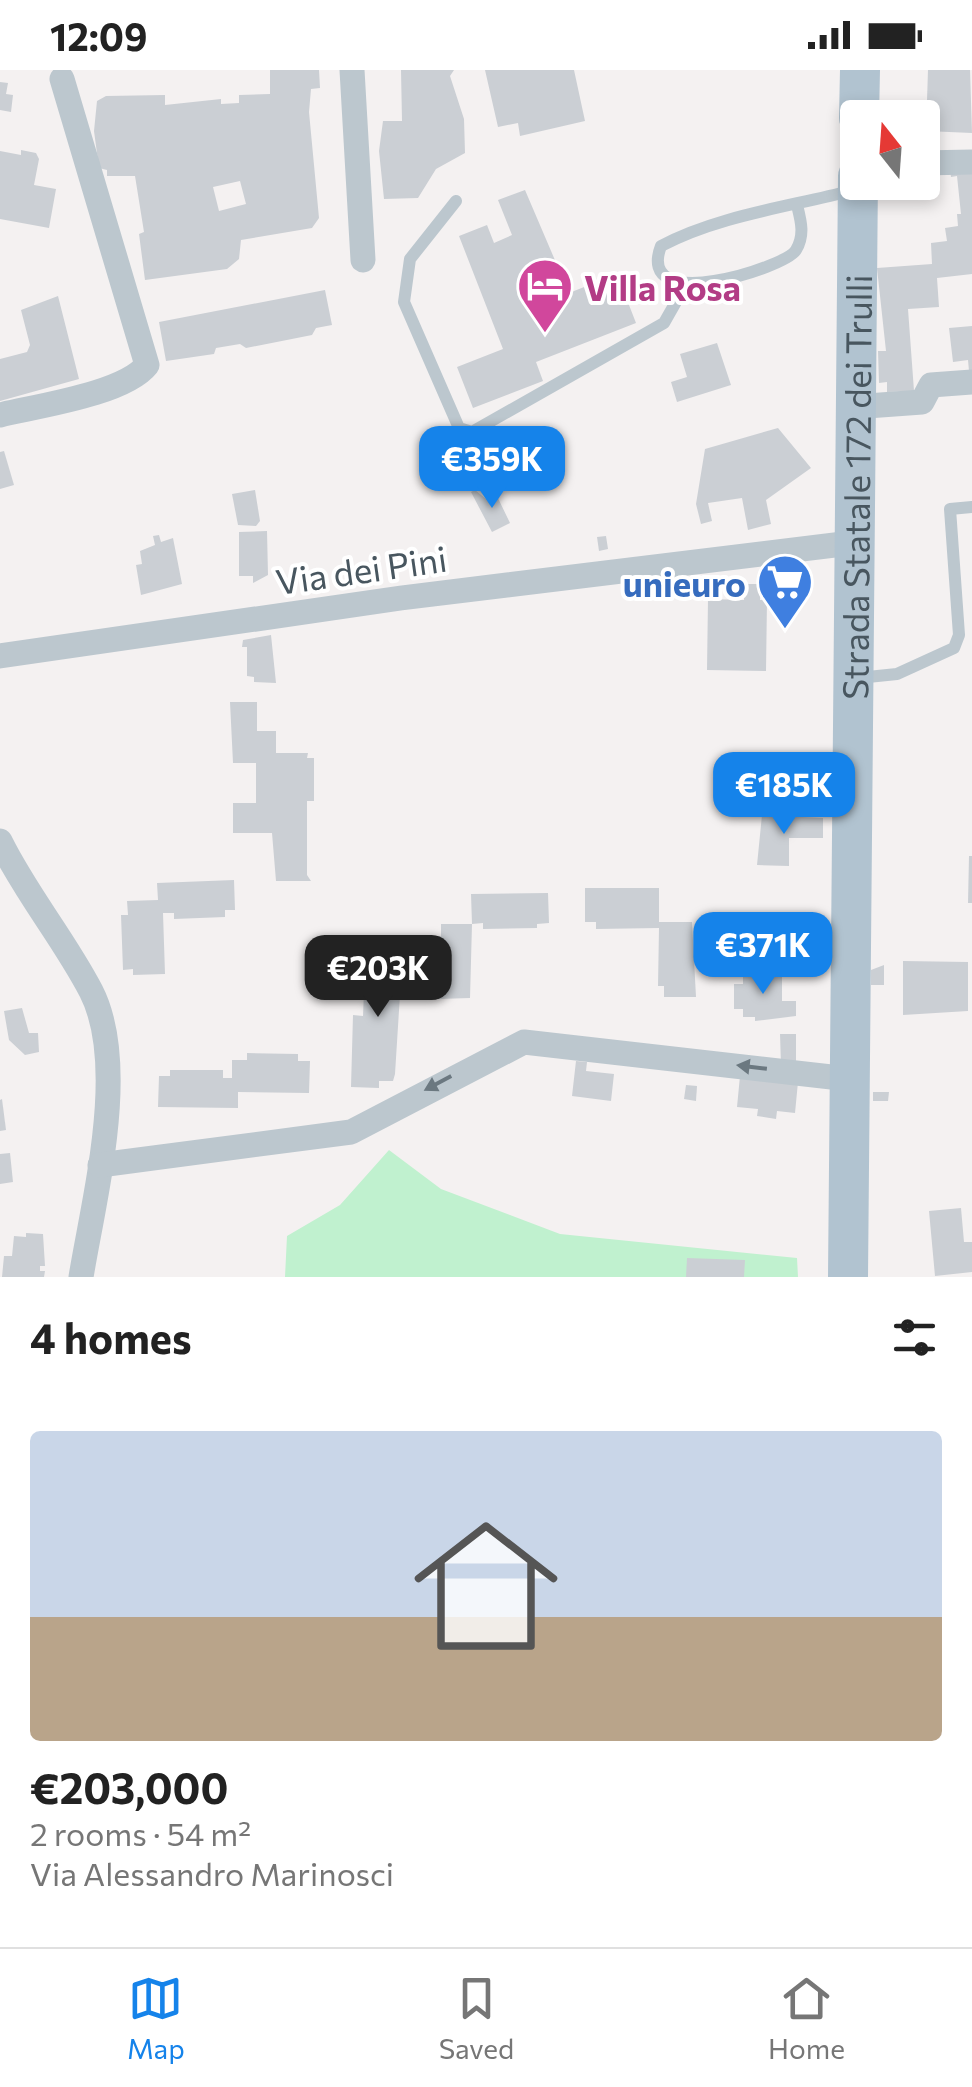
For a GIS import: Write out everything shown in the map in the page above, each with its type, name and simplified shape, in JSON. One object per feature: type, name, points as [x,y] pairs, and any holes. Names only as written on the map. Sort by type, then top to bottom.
[{"type":"main road","points":[[859,100],[860,70]]},
{"type":"main road","name":"Strada Statale 172 dei Trulli","points":[[848,1277],[857,200]]},
{"type":"street","points":[[352,70],[363,260]]},
{"type":"street","points":[[0,415],[110,387],[138,377],[147,366],[63,73]]},
{"type":"street","points":[[940,163],[972,162]]},
{"type":"street","points":[[854,407],[922,402],[931,384],[972,382]]},
{"type":"street","name":"Via dei Pini","points":[[0,656],[401,598],[851,543]]},
{"type":"street","points":[[0,841],[92,992],[103,1021],[107,1076],[100,1165],[81,1277]]},
{"type":"street","points":[[100,1165],[351,1132],[524,1042],[848,1079]]},
{"type":"lane","points":[[796,205],[802,235],[794,254],[780,263],[685,286],[669,280],[661,270],[657,257],[661,246],[684,233],[796,205],[840,189]]},
{"type":"lane","points":[[456,202],[410,259],[404,302],[459,428],[472,432],[664,323],[685,286]]},
{"type":"lane","points":[[954,648],[959,635],[950,509],[972,507]]},
{"type":"lane","points":[[851,678],[897,674],[972,641]]},
{"type":"green space","points":[[389,1150],[441,1189],[560,1234],[797,1258],[798,1277],[285,1277],[287,1236],[340,1205]]},
{"type":"building","points":[[270,70],[319,70],[320,88],[311,89],[309,112],[319,218],[312,228],[241,240],[239,259],[227,269],[145,280],[139,234],[144,232],[135,176],[107,176],[107,170],[99,168],[94,131],[97,101],[106,96],[165,95],[165,105],[221,99],[221,104],[239,103],[239,95],[270,94]],"holes":[[[240,181],[246,204],[219,211],[213,187]]]},
{"type":"building","points":[[401,70],[454,70],[450,76],[464,119],[465,153],[436,169],[418,198],[384,199],[379,151],[383,121],[402,121]]},
{"type":"building","points":[[485,70],[574,70],[585,121],[520,136],[518,123],[498,127]]},
{"type":"building","points":[[928,70],[970,70],[972,133],[940,132],[940,100],[927,100]]},
{"type":"building","points":[[0,82],[8,83],[6,94],[13,95],[11,112],[0,110]]},
{"type":"building","points":[[21,150],[36,153],[39,159],[34,185],[56,189],[49,228],[0,219],[0,151],[21,155]]},
{"type":"building","points":[[950,169],[972,169],[972,274],[937,278],[939,307],[908,309],[914,391],[887,392],[887,382],[879,383],[878,351],[886,351],[877,268],[932,264],[931,243],[947,241],[945,228],[958,226],[957,214],[961,214],[957,176],[951,177]]},
{"type":"building","name":"Villa Rosa","points":[[525,190],[569,293],[617,274],[636,323],[536,362],[543,381],[473,408],[457,367],[503,349],[459,236],[487,225],[494,243],[512,235],[498,200]]},
{"type":"building","points":[[325,290],[332,325],[316,328],[312,335],[246,348],[240,344],[216,348],[214,354],[166,361],[159,322]]},
{"type":"building","points":[[58,296],[79,379],[0,401],[0,359],[27,352],[30,345],[21,310]]},
{"type":"building","points":[[972,326],[969,371],[968,360],[953,362],[949,328]]},
{"type":"building","points":[[717,343],[731,385],[677,402],[671,382],[687,377],[680,354]]},
{"type":"building","points":[[778,428],[811,468],[766,500],[771,524],[748,530],[742,498],[708,503],[712,521],[701,524],[696,504],[705,449]]},
{"type":"building","points":[[4,451],[14,485],[0,489],[0,452]]},
{"type":"building","points":[[501,470],[509,478],[501,486],[493,478]]},
{"type":"building","points":[[255,490],[260,521],[256,526],[238,525],[232,494]]},
{"type":"building","points":[[475,490],[486,499],[496,494],[510,523],[492,532],[471,492]]},
{"type":"building","points":[[267,531],[268,575],[253,583],[253,576],[239,576],[239,532]]},
{"type":"building","points":[[159,535],[161,542],[173,538],[182,584],[141,595],[136,565],[142,564],[140,551],[155,545],[153,536]]},
{"type":"building","points":[[606,536],[608,549],[599,551],[597,537]]},
{"type":"building","points":[[744,584],[760,584],[760,600],[767,600],[766,671],[707,670],[708,599],[744,600]]},
{"type":"building","points":[[271,635],[276,683],[254,682],[254,677],[247,676],[247,647],[242,647],[243,640]]},
{"type":"building","points":[[230,702],[257,702],[257,731],[276,731],[276,753],[308,753],[307,758],[314,758],[314,801],[307,801],[307,875],[311,881],[276,881],[272,833],[233,833],[233,803],[256,803],[256,763],[233,763]]},
{"type":"building","points":[[762,815],[823,818],[823,838],[789,838],[789,866],[757,865]]},
{"type":"building","points":[[972,856],[972,903],[968,903]]},
{"type":"building","points":[[234,880],[235,910],[225,910],[225,917],[174,919],[174,913],[163,913],[165,974],[133,975],[133,969],[123,970],[121,915],[128,915],[127,901],[158,900],[157,883]]},
{"type":"building","points":[[585,888],[659,888],[659,922],[692,922],[696,997],[664,997],[664,986],[658,986],[659,928],[596,929],[596,922],[585,922]]},
{"type":"building","points":[[548,893],[549,923],[537,924],[537,928],[483,929],[483,923],[472,924],[471,894]]},
{"type":"building","points":[[441,924],[472,924],[470,998],[438,999],[437,936],[441,936]]},
{"type":"building","points":[[372,946],[403,947],[395,1074],[393,1081],[379,1081],[379,1088],[351,1087],[353,1015],[363,1016],[365,966],[371,966]]},
{"type":"building","points":[[903,961],[968,962],[968,1011],[903,1015]]},
{"type":"building","points":[[884,965],[884,985],[871,985],[871,970]]},
{"type":"building","points":[[782,971],[782,1001],[796,1001],[796,1016],[755,1021],[755,1017],[743,1017],[743,1009],[734,1009],[734,984],[743,984],[743,973]]},
{"type":"building","points":[[22,1008],[29,1033],[38,1033],[39,1052],[25,1055],[9,1040],[4,1011]]},
{"type":"building","points":[[780,1034],[796,1034],[796,1067],[781,1066]]},
{"type":"building","points":[[247,1053],[298,1054],[298,1061],[310,1061],[309,1093],[238,1092],[238,1108],[158,1107],[159,1076],[170,1076],[170,1070],[223,1070],[223,1078],[232,1078],[232,1060],[247,1060]]},
{"type":"building","points":[[576,1061],[587,1062],[586,1071],[614,1074],[611,1101],[572,1096]]},
{"type":"building","points":[[740,1076],[798,1082],[795,1113],[777,1111],[776,1119],[757,1116],[758,1109],[737,1107]]},
{"type":"building","points":[[686,1085],[697,1086],[696,1101],[684,1099]]},
{"type":"building","points":[[873,1092],[889,1092],[888,1101],[873,1101]]},
{"type":"building","points":[[0,1100],[6,1130],[0,1131]]},
{"type":"building","points":[[10,1153],[13,1182],[0,1184],[0,1154]]},
{"type":"building","points":[[961,1208],[964,1242],[972,1242],[972,1272],[935,1276],[929,1211]]},
{"type":"building","points":[[26,1233],[43,1234],[45,1266],[40,1266],[40,1271],[45,1271],[44,1277],[2,1277],[4,1256],[12,1256],[14,1236],[26,1237]]},
{"type":"building","points":[[687,1258],[745,1260],[744,1277],[686,1277]]},
{"type":"place","name":"Villa Rosa","points":[[545,335]]},
{"type":"place","name":"unieuro","points":[[785,631]]}]
